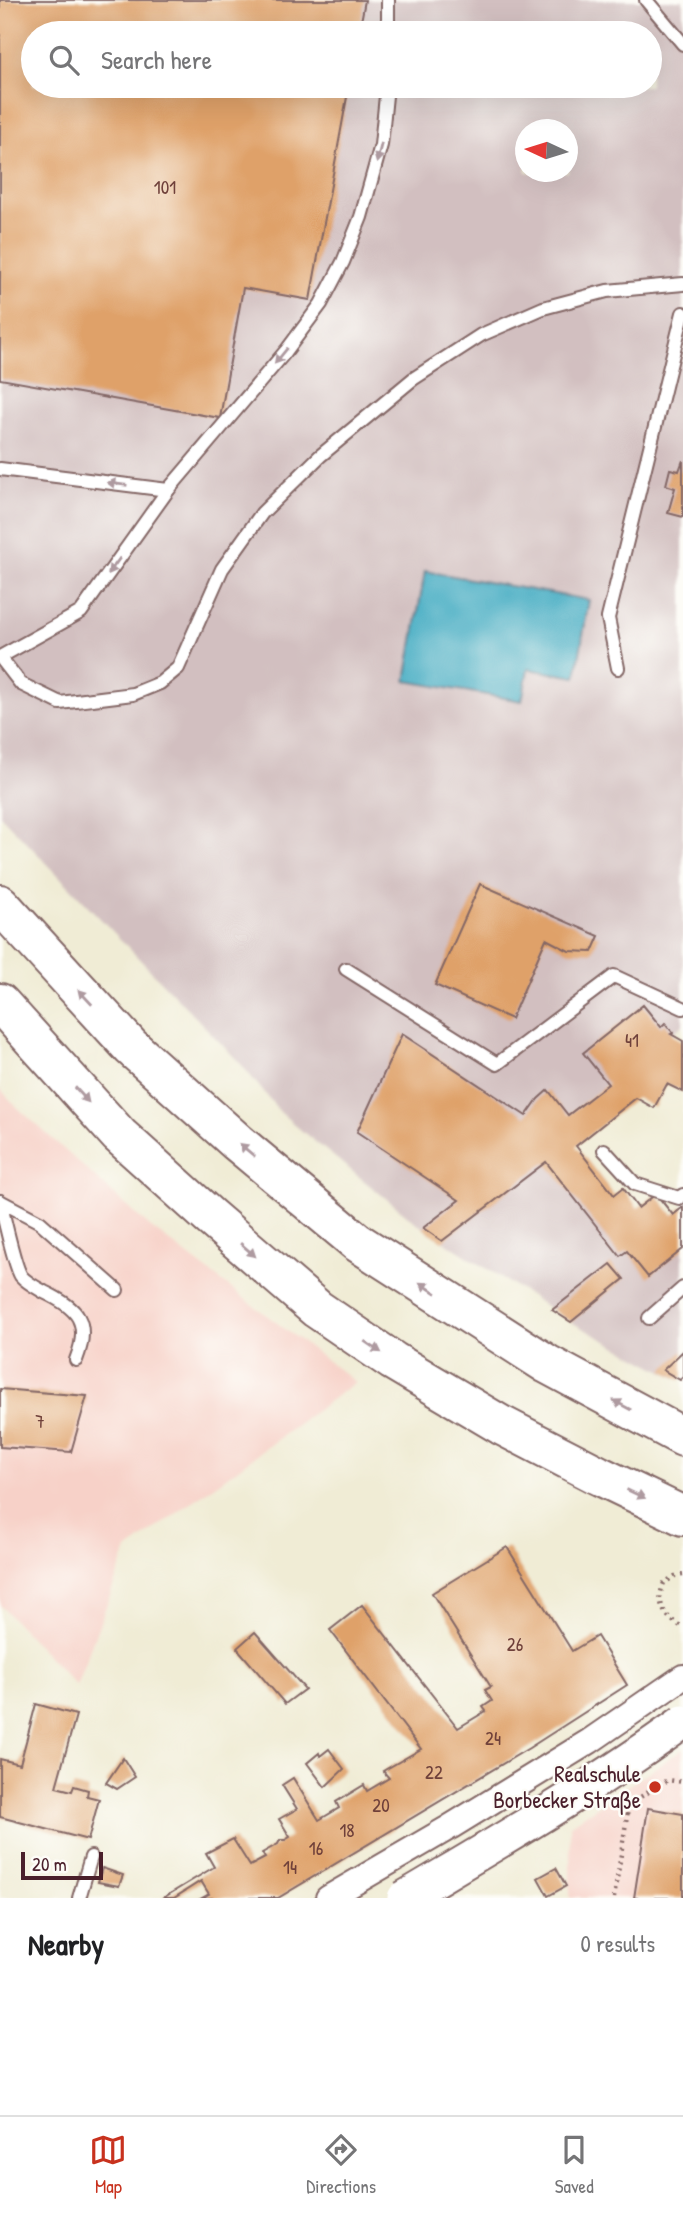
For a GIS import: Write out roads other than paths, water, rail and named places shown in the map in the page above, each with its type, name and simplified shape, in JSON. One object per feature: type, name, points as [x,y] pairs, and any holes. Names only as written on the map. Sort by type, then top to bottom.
[{"type":"highway","points":[[0,904],[131,1047],[237,1142],[357,1242],[547,1364],[683,1437]]},
{"type":"highway","points":[[0,1003],[119,1135],[317,1309],[393,1361],[501,1425],[683,1516]]},
{"type":"highway","points":[[0,1013],[36,1044]]},
{"type":"main road","points":[[404,1898],[625,1762],[683,1722]]},
{"type":"street","points":[[328,1898],[590,1741],[683,1677]]},
{"type":"lane","points":[[388,0],[388,21]]},
{"type":"lane","points":[[646,0],[683,44]]},
{"type":"lane","points":[[386,98],[381,145],[361,217],[343,262],[321,304],[286,351],[168,491],[81,612],[0,657],[21,684],[60,704],[132,694],[160,683],[178,668],[222,569],[262,513],[320,456],[413,379],[481,335],[543,308],[607,291],[683,284]]},
{"type":"lane","points":[[618,668],[608,618],[683,313]]},
{"type":"lane","points":[[0,468],[168,491]]},
{"type":"lane","points":[[346,969],[497,1063],[614,976],[683,1008]]},
{"type":"lane","points":[[604,1150],[635,1184],[680,1198],[683,1195]]},
{"type":"lane","points":[[0,1201],[40,1222],[117,1290]]},
{"type":"lane","points":[[0,1201],[22,1276],[38,1289],[64,1301],[79,1316],[84,1341],[76,1360]]},
{"type":"lane","points":[[649,1318],[683,1288]]},
{"type":"lane","points":[[79,1898],[91,1857]]},
{"type":"water","points":[[425,571],[589,600],[576,677],[528,669],[522,701],[406,681]]},
{"type":"place","name":"Realschule Borbecker Straße","points":[[655,1787]]}]
